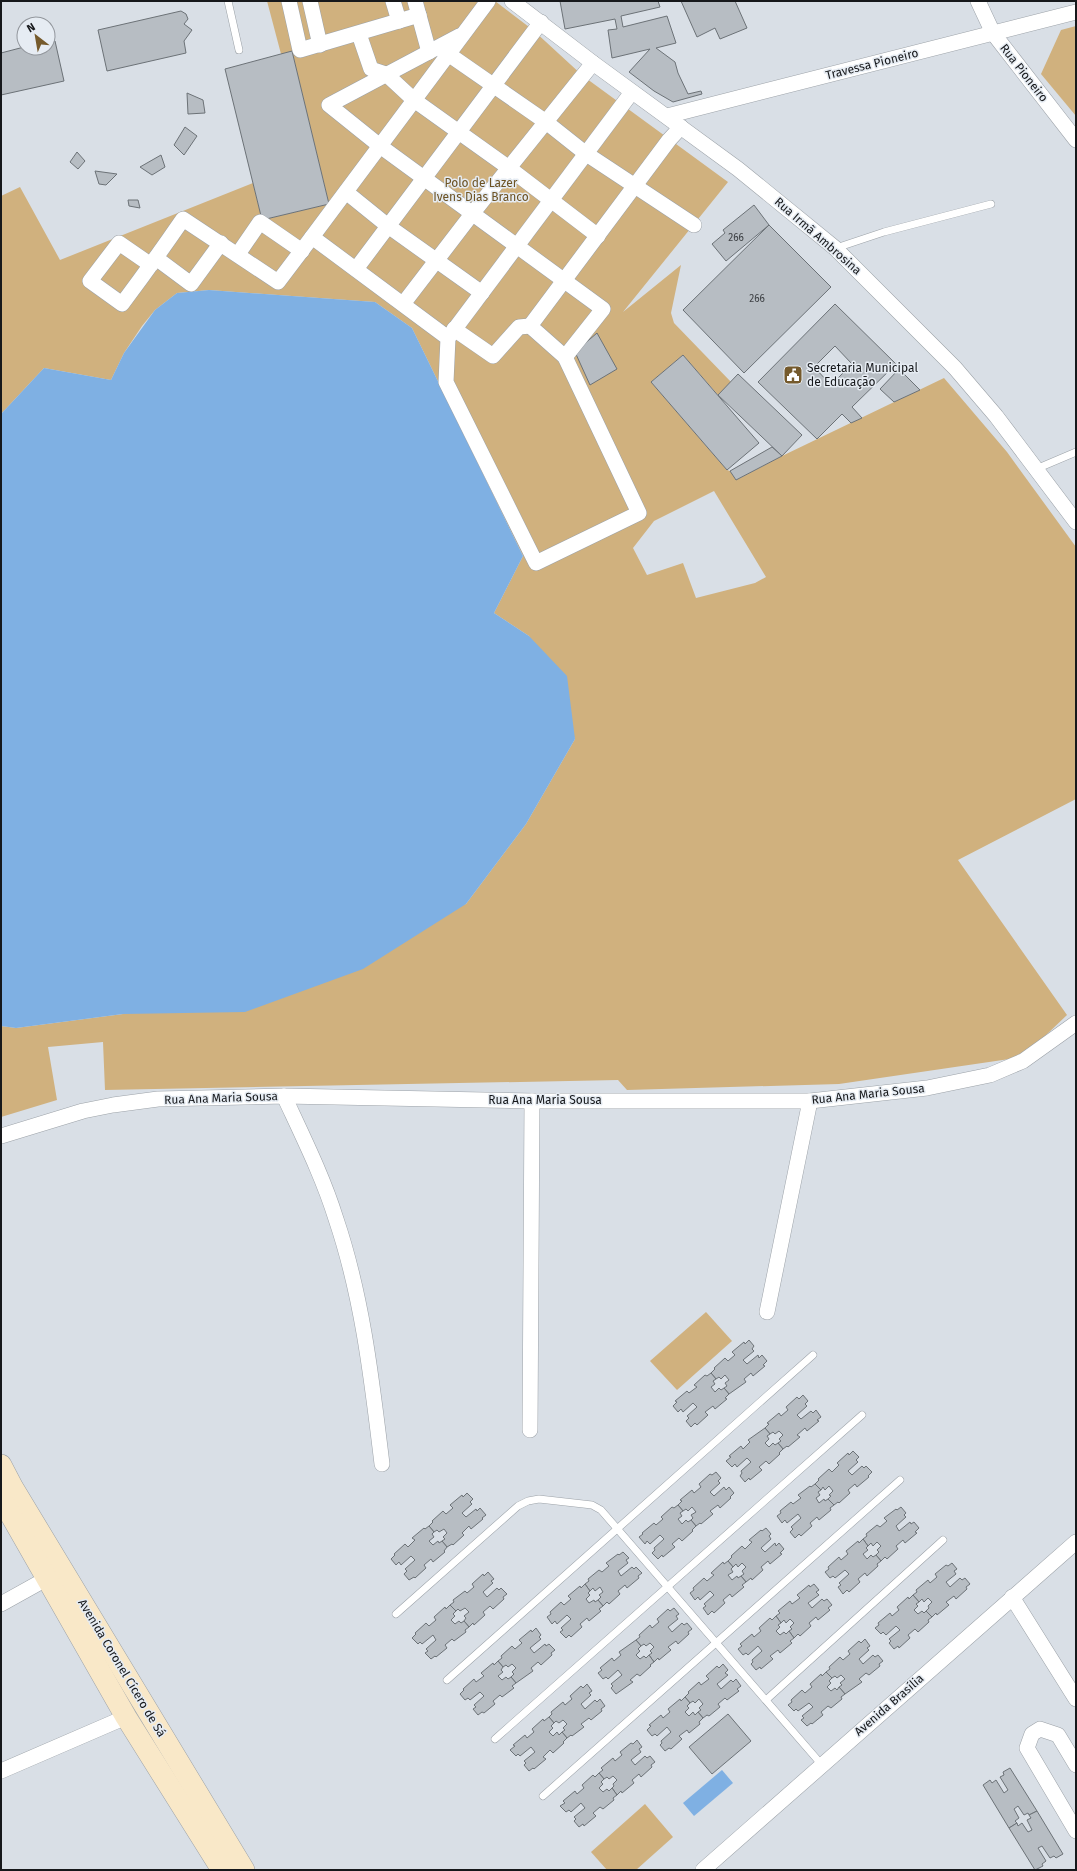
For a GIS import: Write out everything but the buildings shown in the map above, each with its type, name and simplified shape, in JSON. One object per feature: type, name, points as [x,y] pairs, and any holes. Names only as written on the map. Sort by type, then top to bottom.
[{"type":"main road","name":"Avenida Coronel Cícero de Sá","points":[[1,1466],[244,1870]]},
{"type":"main road","name":"Avenida Coronel Cícero de Sá","points":[[1,1498],[126,1717],[216,1868]]},
{"type":"street","points":[[289,1],[300,50],[359,34],[399,21],[417,8],[438,51],[494,85],[546,122],[585,153],[634,187],[694,225]]},
{"type":"street","points":[[310,1],[320,45]]},
{"type":"street","points":[[393,1],[399,21]]},
{"type":"street","points":[[488,1],[464,34],[438,51],[386,74],[329,104],[380,146],[603,310],[565,357]]},
{"type":"street","name":"Rua Irmã Ambrosina","points":[[512,1],[632,92],[738,169],[835,248],[955,368],[996,416],[1076,522]]},
{"type":"street","name":"Rua Pioneiro","points":[[978,1],[993,33],[1076,140]]},
{"type":"street","name":"Travessa Pioneiro","points":[[667,116],[1076,12]]},
{"type":"street","points":[[356,269],[541,22]]},
{"type":"street","points":[[359,34],[370,69],[386,74],[414,100],[509,168],[598,236]]},
{"type":"street","points":[[220,243],[191,284],[153,262],[184,219],[238,254],[278,282],[302,252],[414,100],[438,51]]},
{"type":"street","points":[[403,304],[472,214],[593,63]]},
{"type":"street","points":[[312,237],[403,304],[451,334],[493,356],[519,327],[530,326],[565,357],[639,513],[536,563],[446,382],[451,334],[632,92]]},
{"type":"street","points":[[530,326],[669,140],[681,128]]},
{"type":"street","points":[[346,192],[388,226],[482,293]]},
{"type":"street","points":[[238,254],[260,222],[302,252]]},
{"type":"street","name":"Rua Ana Maria Sousa","points":[[1,1136],[46,1121],[113,1104],[158,1099],[284,1096],[532,1101],[810,1101],[927,1088],[990,1075],[1023,1061],[1076,1023]]},
{"type":"street","points":[[284,1096],[319,1173],[336,1219],[351,1267],[370,1366],[382,1464]]},
{"type":"street","points":[[530,1430],[532,1101]]},
{"type":"street","points":[[767,1312],[810,1101]]},
{"type":"street","name":"Avenida Brasília","points":[[703,1870],[1076,1542]]},
{"type":"street","points":[[1,1604],[46,1579]]},
{"type":"street","points":[[1012,1597],[1076,1700]]},
{"type":"street","points":[[1,1771],[126,1717]]},
{"type":"street","points":[[1076,1765],[1058,1735],[1040,1729],[1032,1734],[1026,1748],[1076,1831]]},
{"type":"lane","points":[[228,1],[240,50]]},
{"type":"lane","points":[[835,248],[884,232],[991,204]]},
{"type":"lane","points":[[1036,469],[1076,452]]},
{"type":"lane","points":[[447,1680],[813,1355]]},
{"type":"lane","points":[[495,1739],[862,1415]]},
{"type":"lane","points":[[543,1796],[900,1480]]},
{"type":"lane","points":[[396,1614],[518,1506],[528,1500],[539,1499],[592,1505],[601,1510],[618,1529],[822,1765]]},
{"type":"lane","points":[[766,1700],[943,1540]]},
{"type":"green space","name":"Polo de Lazer Ivens Dias Branco","points":[[267,1],[495,1],[533,30],[583,76],[728,182],[623,312],[681,265],[671,313],[674,323],[731,382],[718,395],[683,355],[651,382],[727,470],[730,471],[736,480],[782,456],[944,378],[1007,452],[1076,547],[1076,799],[958,860],[1067,1015],[1023,1057],[839,1084],[627,1090],[618,1080],[105,1090],[103,1042],[48,1047],[57,1100],[1,1117],[1,1026],[16,1028],[123,1014],[466,904],[526,824],[575,739],[529,636],[494,613],[523,556],[412,328],[375,302],[209,290],[177,293],[155,310],[142,326],[124,353],[111,380],[44,368],[1,414],[1,196],[20,187],[60,260],[253,183],[262,220],[329,204],[292,52],[281,54]],"holes":[[[714,491],[766,577],[755,583],[696,598],[683,563],[647,575],[633,548],[654,521]]]},
{"type":"green space","points":[[1076,26],[1076,116],[1041,74],[1061,30]]},
{"type":"green space","points":[[706,1312],[732,1341],[677,1390],[650,1361]]},
{"type":"green space","points":[[645,1804],[673,1837],[636,1870],[607,1870],[591,1852]]},
{"type":"water","points":[[209,290],[375,302],[412,328],[523,556],[494,613],[529,636],[567,676],[575,739],[526,824],[466,904],[363,969],[245,1012],[123,1014],[16,1028],[1,1026],[1,414],[44,368],[111,380],[124,353],[155,310],[177,293]]},
{"type":"water","points":[[722,1770],[733,1783],[694,1816],[683,1803]]},
{"type":"place","name":"Secretaria Municipal de Educação","points":[[793,375]]}]
